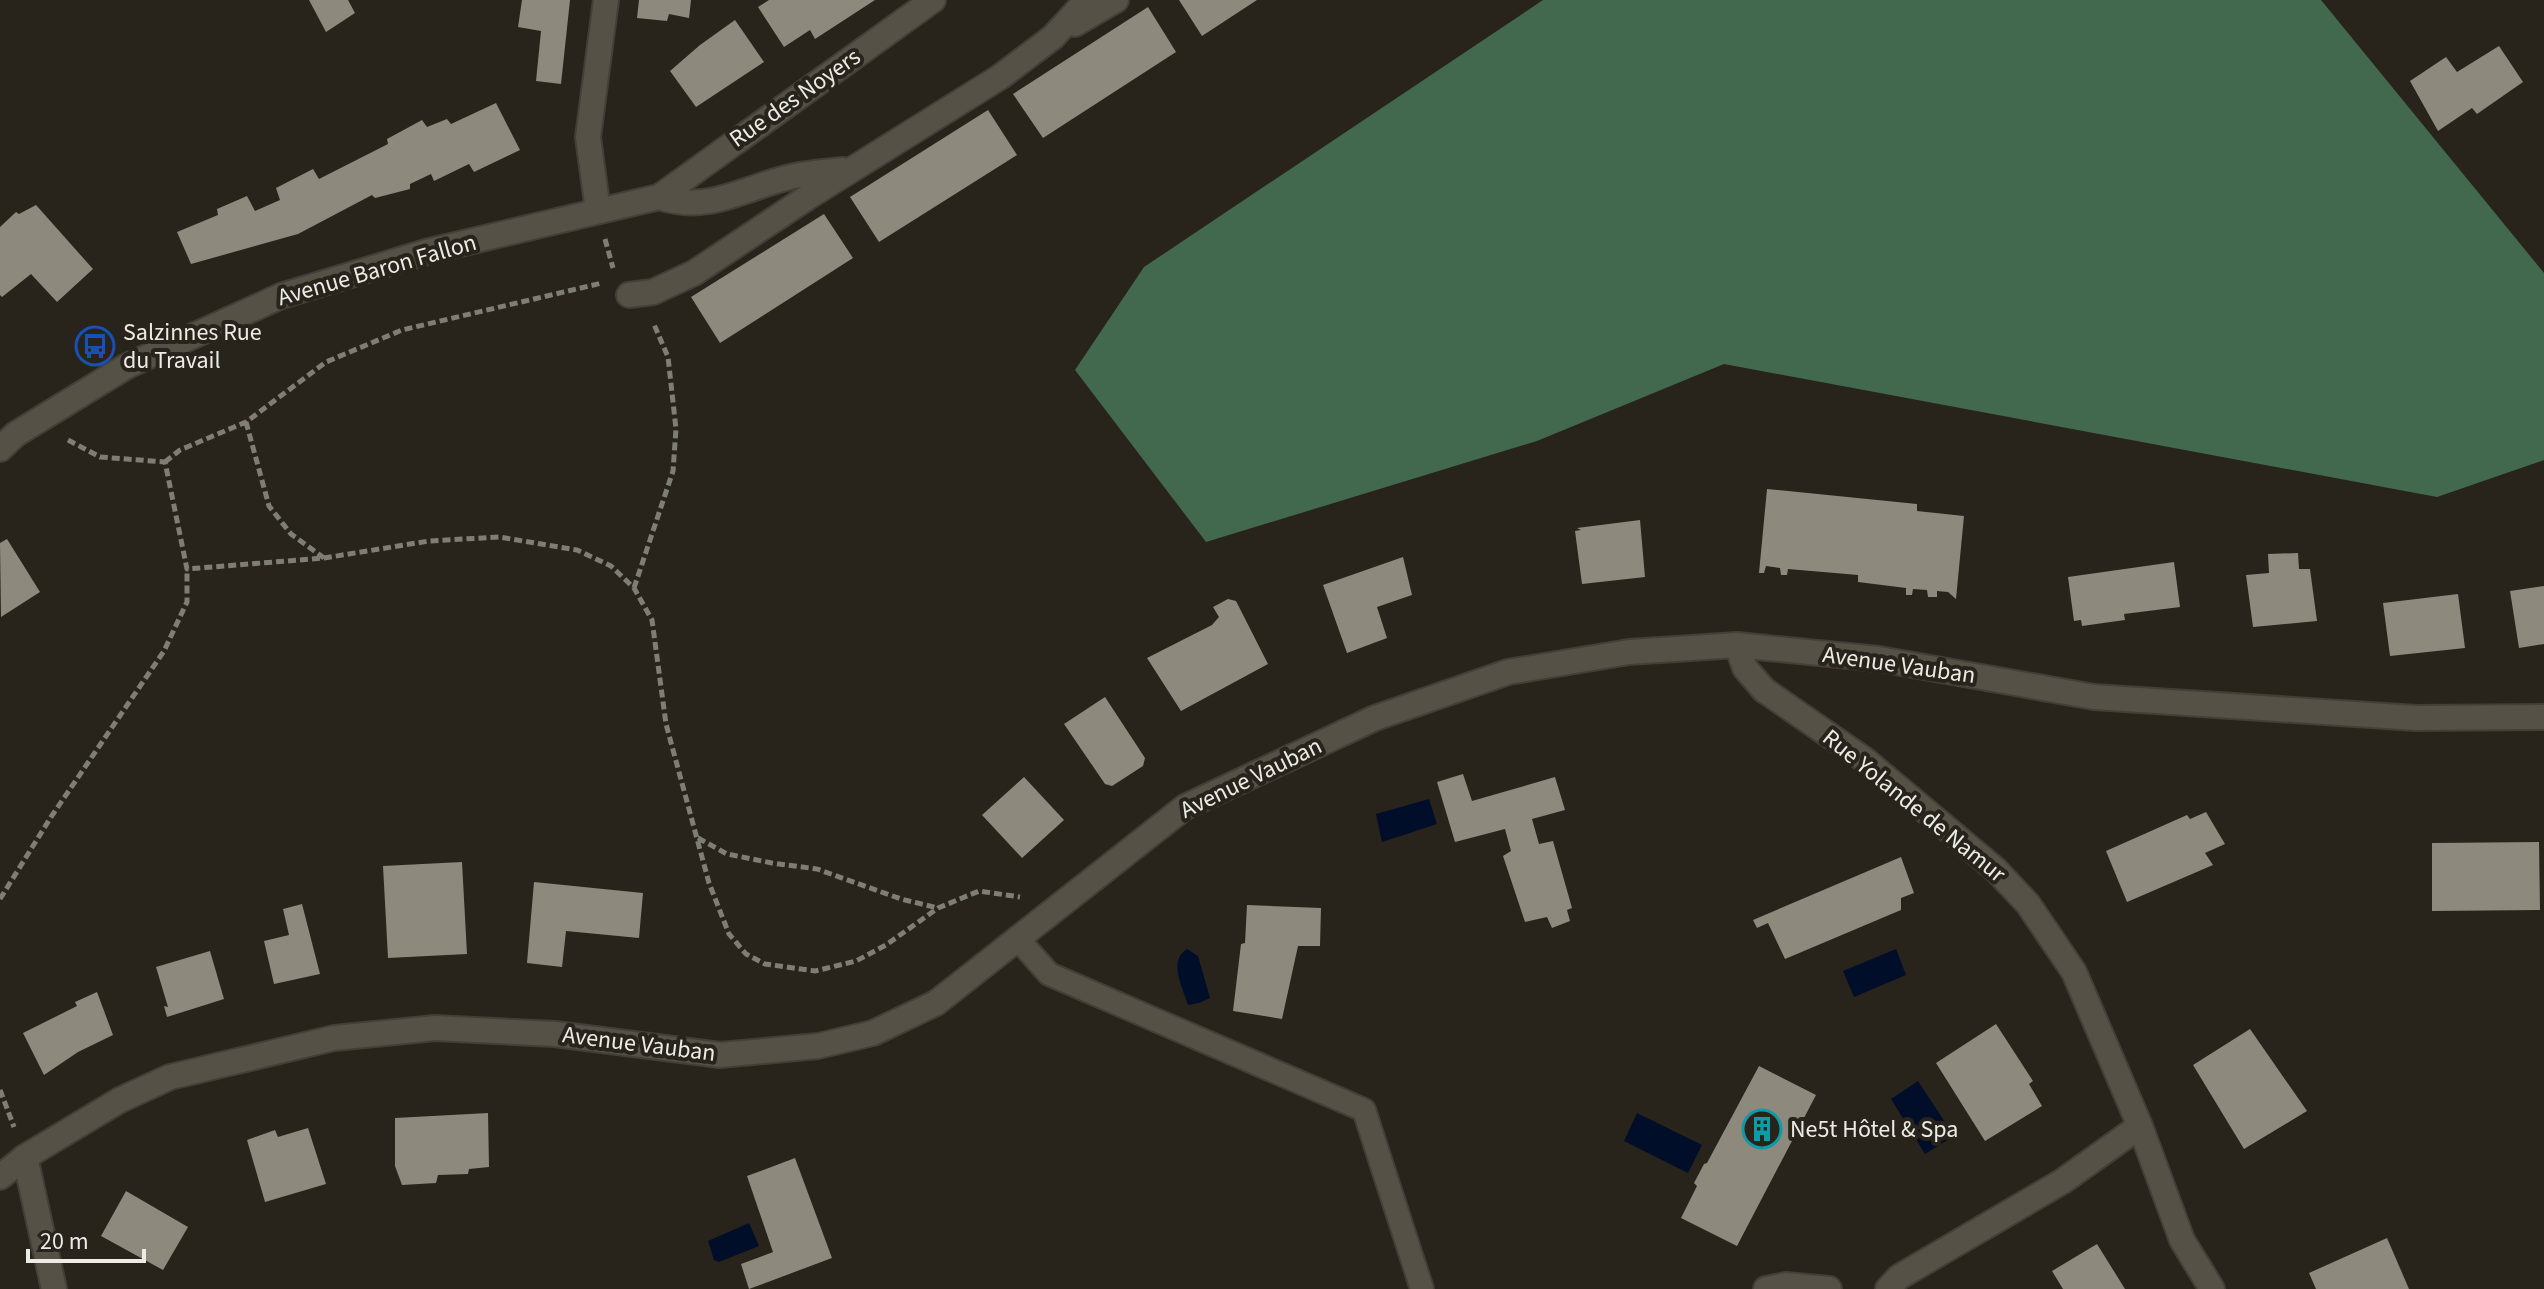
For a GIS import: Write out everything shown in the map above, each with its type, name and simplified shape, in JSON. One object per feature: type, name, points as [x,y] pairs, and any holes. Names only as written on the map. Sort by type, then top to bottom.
[{"type":"street","points":[[598,211],[588,137],[606,0]]},
{"type":"street","name":"Rue des Noyers","points":[[598,211],[659,197],[933,0]]},
{"type":"street","name":"Rue des Noyers","points":[[1053,37],[1087,0]]},
{"type":"street","name":"Rue des Noyers","points":[[629,295],[653,292],[694,273],[1000,77],[1053,37],[1116,0]]},
{"type":"street","name":"Rue des Noyers","points":[[659,197],[678,203],[711,203],[789,177],[852,169]]},
{"type":"street","name":"Avenue Baron Fallon","points":[[0,449],[16,434],[127,366],[281,296],[426,252],[598,211]]},
{"type":"street","name":"Avenue Vauban","points":[[0,1177],[25,1157],[120,1100],[170,1077],[334,1038],[435,1028],[555,1034],[720,1055],[818,1046],[873,1033],[936,1003],[1185,807],[1375,718],[1508,672],[1629,652],[1737,645],[1879,659],[2094,697],[2416,718],[2544,717]]},
{"type":"street","name":"Rue Yolande de Namur","points":[[1737,645],[1745,668],[1764,690],[1865,760],[1985,860],[2028,904],[2074,972],[2140,1126],[2182,1240],[2212,1289]]},
{"type":"street","points":[[1888,1289],[1899,1277],[2063,1181],[2140,1126]]},
{"type":"street","points":[[25,1157],[54,1289]]},
{"type":"street","points":[[1766,1289],[1786,1285],[1829,1289]]},
{"type":"lane","points":[[1017,938],[1049,974],[1364,1110],[1422,1289]]},
{"type":"path","points":[[36,421],[100,457],[165,462],[180,450],[246,422],[326,362],[402,330],[616,280],[598,211]]},
{"type":"path","points":[[629,295],[652,318],[668,357],[676,429],[673,471],[634,588]]},
{"type":"path","points":[[246,422],[269,506],[291,534],[324,558]]},
{"type":"path","points":[[0,899],[51,817],[164,651],[187,602],[187,569],[165,462]]},
{"type":"path","points":[[187,569],[324,558],[429,541],[499,537],[577,550],[611,566],[634,588],[652,620],[666,724],[709,883],[729,934],[746,954],[765,964],[815,971],[856,961],[886,945],[938,908],[979,891],[1018,896],[1049,913]]},
{"type":"path","points":[[697,838],[727,854],[817,869],[901,899],[938,908]]},
{"type":"green space","points":[[1543,0],[2321,0],[2544,273],[2544,460],[2437,497],[1724,364],[1537,441],[1206,542],[1075,370],[1144,267]]},
{"type":"water","points":[[1429,799],[1437,824],[1382,842],[1376,814]]},
{"type":"water","points":[[1187,949],[1198,956],[1210,998],[1188,1005],[1177,967],[1181,954]]},
{"type":"water","points":[[1896,949],[1906,975],[1854,997],[1843,971]]},
{"type":"water","points":[[1918,1081],[1954,1136],[1925,1154],[1891,1099]]},
{"type":"water","points":[[1637,1113],[1702,1145],[1688,1173],[1624,1141]]},
{"type":"water","points":[[749,1223],[759,1246],[719,1262],[714,1260],[708,1241]]},
{"type":"building","points":[[309,0],[348,0],[355,13],[326,32]]},
{"type":"building","points":[[522,0],[570,0],[561,84],[536,81],[541,31],[518,27]]},
{"type":"building","points":[[639,0],[691,0],[689,18],[669,14],[667,21],[637,18]]},
{"type":"building","points":[[769,0],[875,0],[815,39],[810,30],[784,47],[758,7]]},
{"type":"building","points":[[1179,0],[1257,0],[1202,36]]},
{"type":"building","points":[[1148,7],[1176,52],[1043,138],[1013,94]]},
{"type":"building","points":[[735,20],[764,62],[696,107],[670,71]]},
{"type":"building","points":[[2499,46],[2523,82],[2477,114],[2472,108],[2438,131],[2410,81],[2446,57],[2457,72]]},
{"type":"building","points":[[496,103],[520,150],[474,172],[469,164],[434,181],[431,174],[410,184],[410,189],[375,198],[372,195],[298,234],[191,264],[177,232],[218,215],[217,209],[247,196],[255,211],[280,200],[276,188],[313,169],[319,179],[388,144],[387,139],[422,120],[427,127],[447,119],[451,124]]},
{"type":"building","points":[[988,110],[1017,155],[879,242],[850,197]]},
{"type":"building","points":[[36,205],[93,269],[57,302],[31,274],[2,297],[0,295],[0,227],[16,212],[19,214]]},
{"type":"building","points":[[824,214],[853,258],[720,343],[691,297]]},
{"type":"building","points":[[1767,489],[1917,504],[1917,511],[1964,516],[1956,599],[1948,592],[1937,591],[1937,597],[1928,597],[1927,590],[1913,589],[1912,595],[1906,595],[1906,588],[1858,582],[1858,575],[1788,569],[1787,575],[1781,575],[1780,568],[1766,566],[1764,573],[1759,573]]},
{"type":"building","points":[[1640,520],[1645,577],[1582,584],[1575,531],[1581,530],[1577,528]]},
{"type":"building","points":[[7,539],[40,592],[1,617],[0,543]]},
{"type":"building","points":[[2298,553],[2299,569],[2310,569],[2317,621],[2253,627],[2246,575],[2269,573],[2268,554]]},
{"type":"building","points":[[1403,557],[1412,595],[1377,607],[1387,638],[1347,653],[1323,585]]},
{"type":"building","points":[[2174,562],[2180,607],[2124,614],[2125,620],[2082,626],[2081,620],[2074,621],[2068,577]]},
{"type":"building","points":[[2544,586],[2544,644],[2519,648],[2510,591]]},
{"type":"building","points":[[2458,594],[2465,648],[2390,656],[2383,603]]},
{"type":"building","points":[[1228,599],[1236,601],[1268,664],[1181,711],[1147,658],[1212,625],[1219,617],[1213,607]]},
{"type":"building","points":[[1105,697],[1145,758],[1143,766],[1112,786],[1105,784],[1064,724]]},
{"type":"building","points":[[1463,774],[1472,801],[1555,777],[1565,810],[1532,819],[1539,844],[1553,841],[1572,908],[1567,910],[1570,921],[1552,928],[1547,917],[1525,922],[1503,856],[1511,851],[1505,829],[1455,842],[1437,782]]},
{"type":"building","points":[[1024,777],[1064,820],[1022,858],[982,815]]},
{"type":"building","points":[[2206,812],[2225,844],[2205,853],[2213,865],[2127,902],[2106,851],[2187,815],[2190,819]]},
{"type":"building","points":[[2539,842],[2540,910],[2432,911],[2432,843]]},
{"type":"building","points":[[1901,857],[1914,893],[1901,898],[1901,910],[1785,959],[1768,923],[1757,928],[1753,920]]},
{"type":"building","points":[[462,862],[467,954],[388,958],[383,866]]},
{"type":"building","points":[[534,882],[643,893],[639,938],[566,931],[562,967],[527,963]]},
{"type":"building","points":[[302,904],[320,974],[274,984],[264,941],[289,935],[283,909]]},
{"type":"building","points":[[1247,905],[1321,908],[1320,946],[1298,946],[1282,1019],[1233,1011],[1241,944],[1245,943]]},
{"type":"building","points":[[210,951],[224,999],[167,1017],[164,1006],[168,1007],[156,967]]},
{"type":"building","points":[[97,992],[113,1035],[78,1052],[44,1075],[23,1033],[77,1006],[75,1002]]},
{"type":"building","points":[[1996,1024],[2033,1081],[2029,1084],[2042,1106],[1985,1141],[1936,1063]]},
{"type":"building","points":[[2250,1029],[2307,1111],[2244,1149],[2193,1065]]},
{"type":"building","name":"Ne5t Hôtel & Spa","points":[[1759,1066],[1816,1095],[1737,1246],[1681,1218],[1697,1186],[1694,1183]]},
{"type":"building","points":[[488,1113],[489,1167],[469,1169],[468,1174],[438,1175],[436,1183],[402,1185],[395,1166],[395,1118]]},
{"type":"building","points":[[308,1128],[326,1184],[265,1202],[247,1140],[275,1130],[278,1137]]},
{"type":"building","points":[[795,1158],[832,1258],[749,1289],[741,1264],[773,1252],[747,1176]]},
{"type":"building","points":[[126,1191],[188,1227],[163,1270],[101,1236]]},
{"type":"building","points":[[2387,1238],[2409,1289],[2316,1289],[2309,1273]]},
{"type":"building","points":[[2097,1244],[2125,1289],[2063,1289],[2052,1271]]},
{"type":"place","name":"Salzinnes Rue du Travail","points":[[95,346]]},
{"type":"place","name":"Ne5t Hôtel & Spa","points":[[1762,1129]]}]
